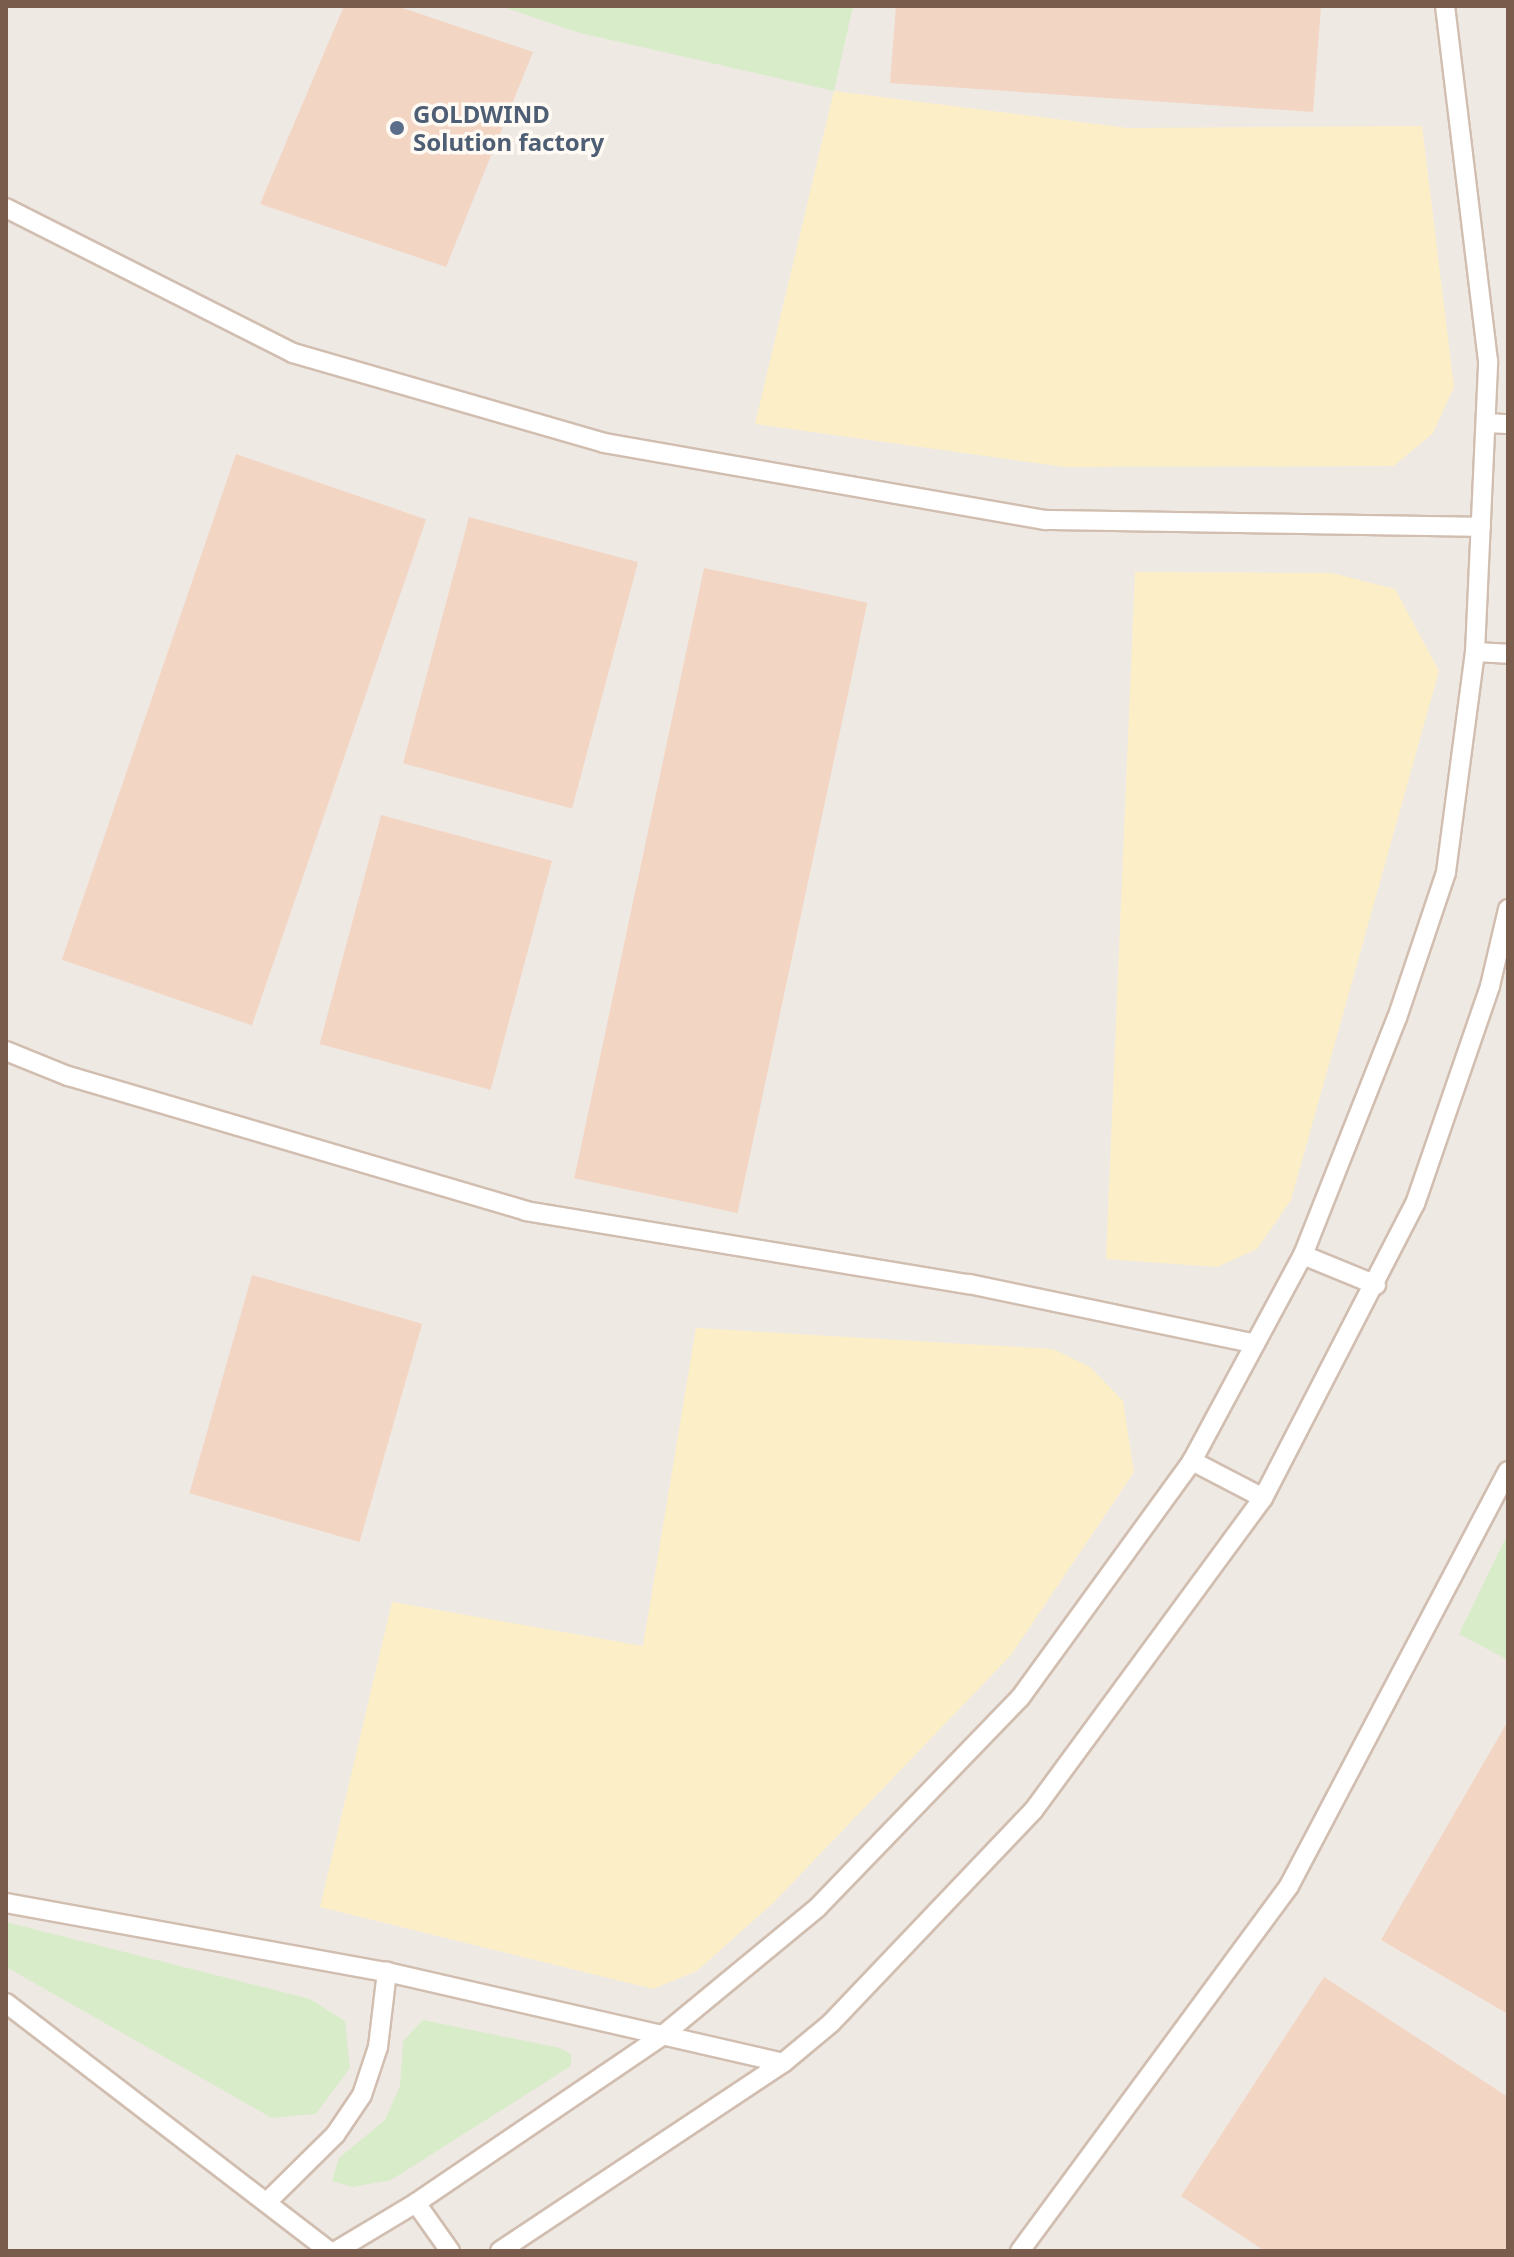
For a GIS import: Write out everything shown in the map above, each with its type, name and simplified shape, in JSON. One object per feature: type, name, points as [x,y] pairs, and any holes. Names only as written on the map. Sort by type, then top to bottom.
[{"type":"lane","points":[[336,2251],[416,2203],[663,2035],[817,1908],[1020,1698],[1192,1461],[1303,1255],[1397,1018],[1446,872],[1475,652],[1488,361],[1445,6]]},
{"type":"lane","points":[[6,208],[293,353],[604,443],[1045,520],[1481,527]]},
{"type":"lane","points":[[1486,423],[1508,424]]},
{"type":"lane","points":[[1475,652],[1508,654]]},
{"type":"lane","points":[[500,2251],[783,2063],[831,2023],[1033,1811],[1263,1498],[1376,1285],[1415,1204],[1490,986],[1508,909]]},
{"type":"lane","points":[[6,1051],[68,1076],[526,1211],[969,1284],[1255,1344]]},
{"type":"lane","points":[[1303,1255],[1376,1285]]},
{"type":"lane","points":[[1192,1461],[1263,1498]]},
{"type":"lane","points":[[1020,2251],[1289,1886],[1508,1471]]},
{"type":"lane","points":[[6,1903],[387,1972],[783,2063]]},
{"type":"lane","points":[[269,2200],[335,2135],[362,2095],[378,2047],[387,1972]]},
{"type":"lane","points":[[6,2003],[269,2200],[329,2251]]},
{"type":"lane","points":[[416,2203],[450,2251]]},
{"type":"shaded area","points":[[6,6],[1508,6],[1508,2251],[6,2251]]},
{"type":"green space","points":[[500,6],[853,6],[834,91],[580,33]]},
{"type":"green space","points":[[1508,1533],[1508,1660],[1459,1634]]},
{"type":"green space","points":[[6,1922],[310,1999],[345,2021],[350,2068],[316,2114],[272,2118],[6,1967]]},
{"type":"green space","points":[[423,2020],[560,2048],[571,2054],[571,2066],[391,2180],[353,2187],[332,2181],[339,2158],[385,2120],[400,2086],[403,2041]]},
{"type":"sand","points":[[834,91],[1128,128],[1422,126],[1454,387],[1433,433],[1394,466],[1065,467],[755,424]]},
{"type":"sand","points":[[1135,572],[1332,573],[1395,589],[1439,671],[1291,1200],[1257,1249],[1217,1267],[1106,1259]]},
{"type":"sand","points":[[696,1328],[1053,1349],[1090,1367],[1123,1401],[1134,1472],[1011,1655],[773,1903],[697,1971],[653,1989],[320,1907],[392,1602],[643,1646]]},
{"type":"building","name":"GOLDWIND Solution factory","points":[[344,6],[397,6],[533,52],[446,267],[260,204]]},
{"type":"building","points":[[896,6],[1321,6],[1313,112],[890,83]]},
{"type":"building","points":[[236,454],[426,519],[252,1025],[62,960]]},
{"type":"building","points":[[469,517],[638,562],[572,809],[403,763]]},
{"type":"building","points":[[704,568],[867,603],[738,1213],[574,1178]]},
{"type":"building","points":[[381,815],[552,861],[491,1090],[320,1044]]},
{"type":"building","points":[[252,1275],[422,1324],[360,1542],[189,1493]]},
{"type":"building","points":[[1508,1721],[1508,2014],[1381,1940]]},
{"type":"building","points":[[1324,1977],[1508,2097],[1508,2251],[1265,2251],[1181,2196]]},
{"type":"place","name":"GOLDWIND Solution factory","points":[[397,128]]}]
